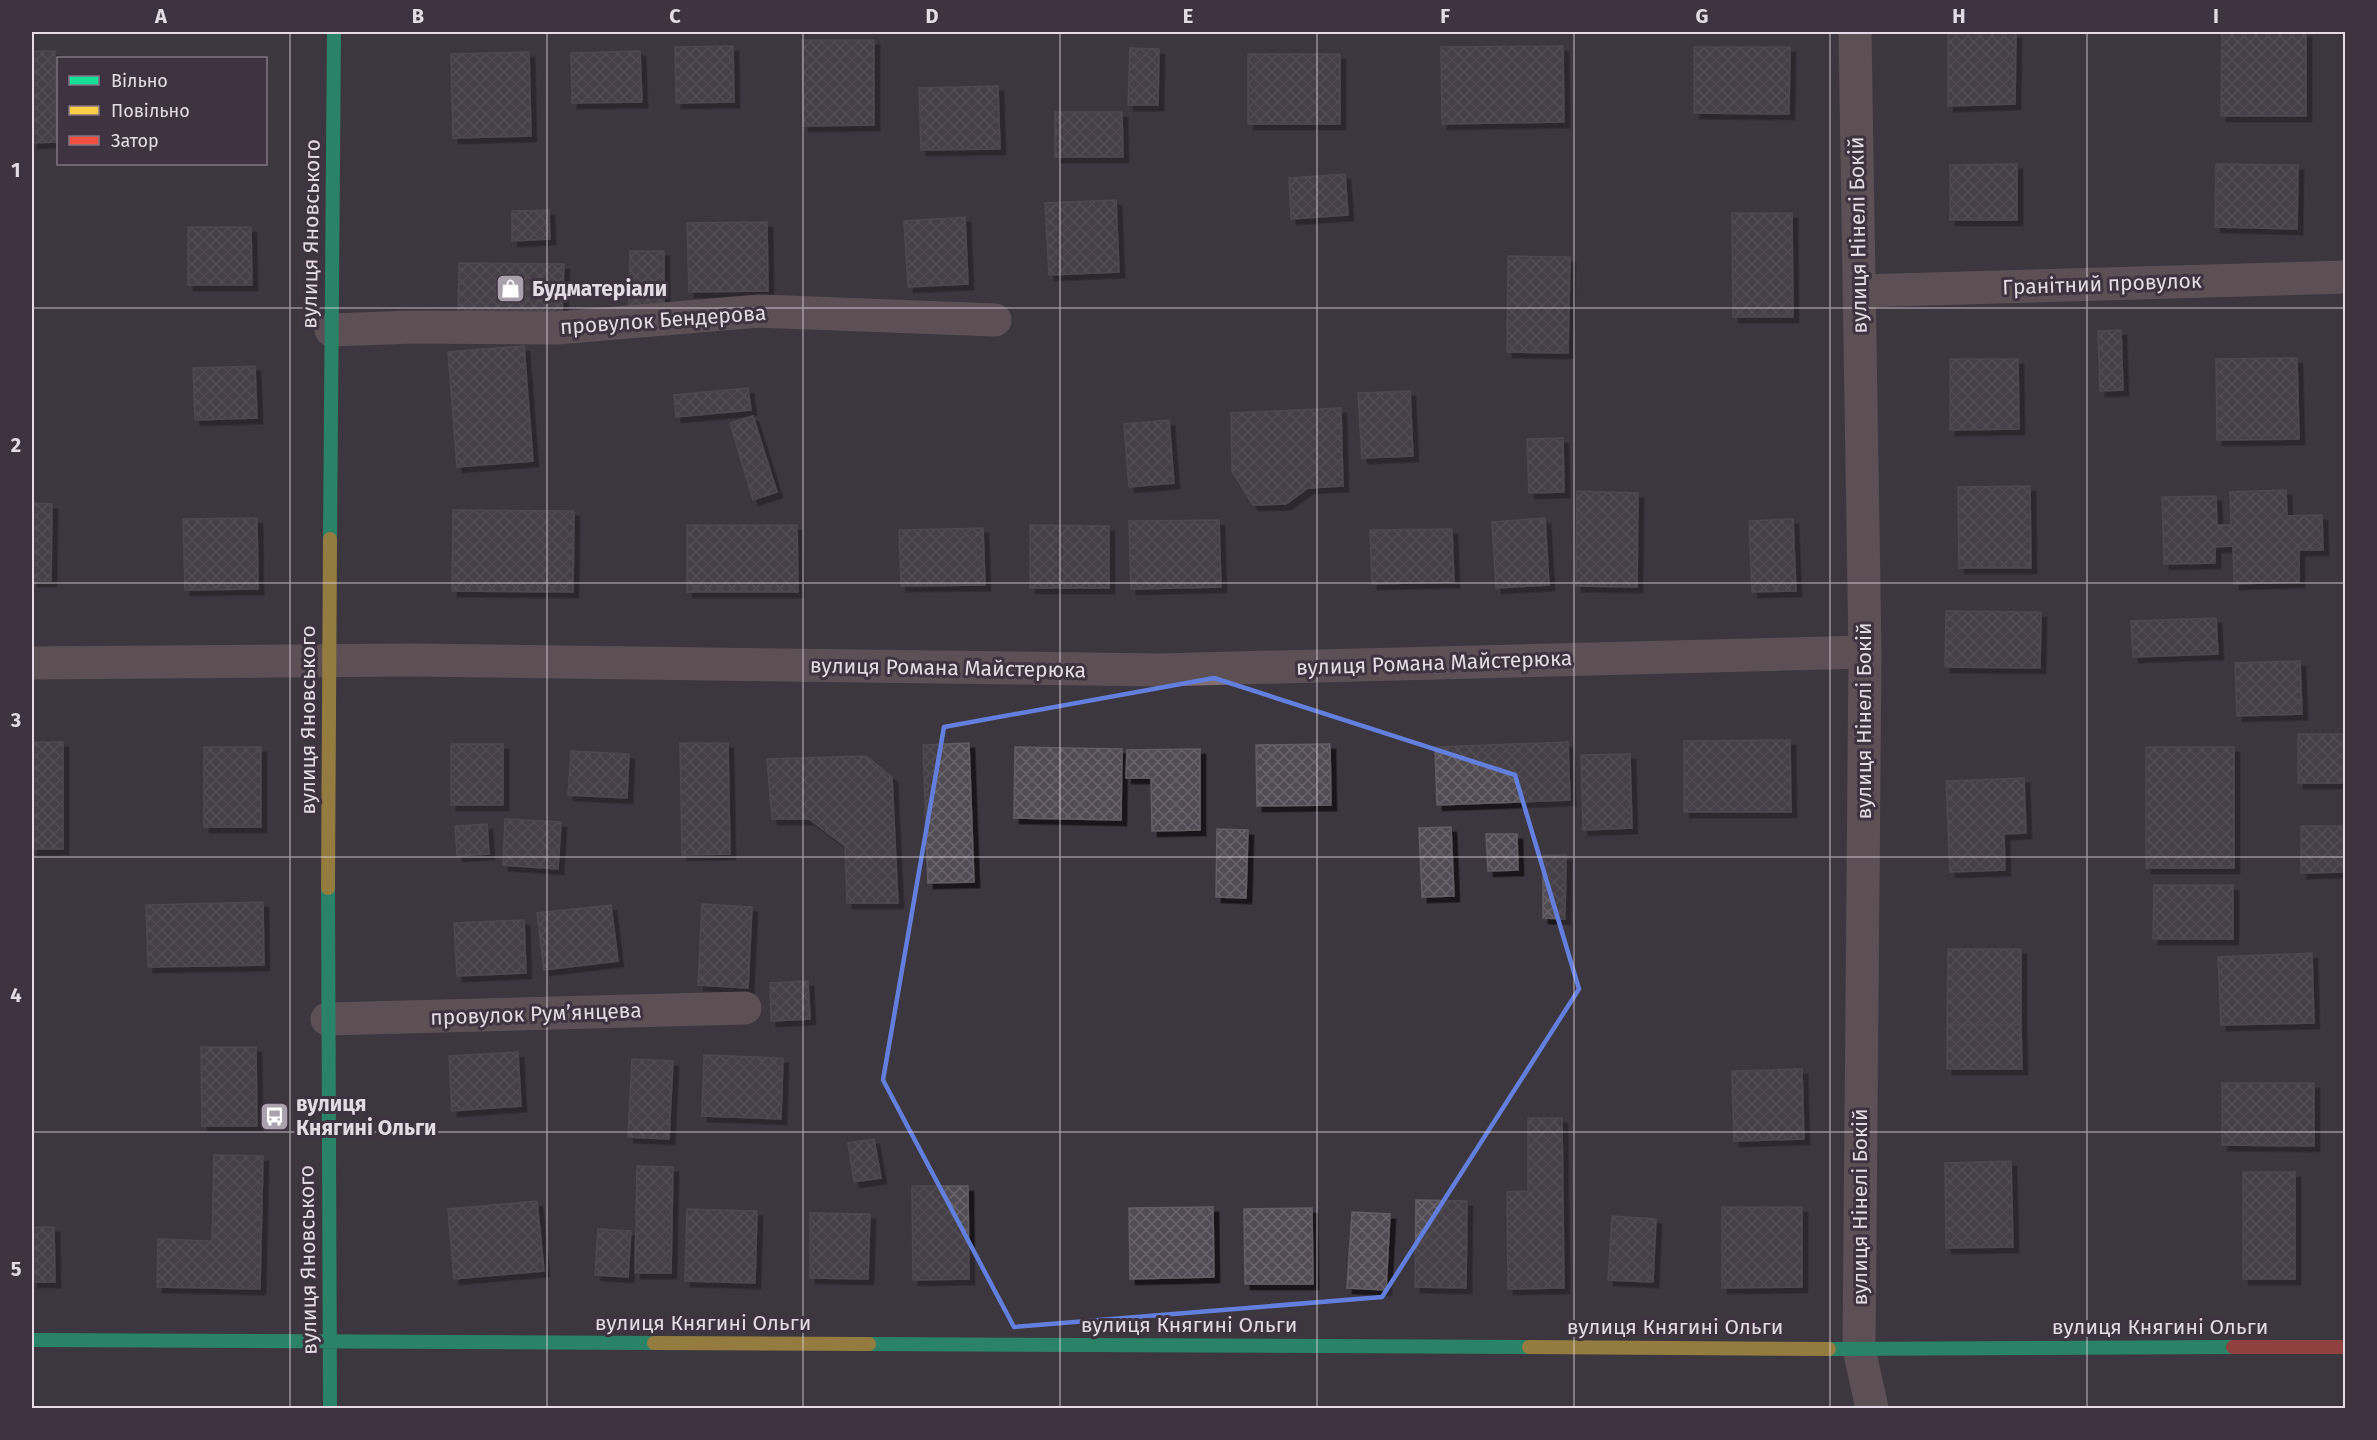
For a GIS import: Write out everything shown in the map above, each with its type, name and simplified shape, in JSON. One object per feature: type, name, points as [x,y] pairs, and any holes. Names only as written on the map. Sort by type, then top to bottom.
[{"type":"street","name":"вулиця Яновського","points":[[330,1408],[327,1019],[334,32]]},
{"type":"street","name":"вулиця Нінелі Бокій","points":[[1855,32],[1865,652],[1859,1349],[1872,1408]]},
{"type":"street","name":"Гранітний провулок","points":[[1859,291],[2346,277]]},
{"type":"street","name":"провулок Бендерова","points":[[331,330],[414,327],[557,328],[759,311],[995,320]]},
{"type":"street","name":"вулиця Романа Майстерюка","points":[[32,663],[412,660],[1159,670],[1865,652]]},
{"type":"street","name":"провулок Румʼянцева","points":[[327,1019],[745,1008]]},
{"type":"street","name":"вулиця Княгині Ольги","points":[[32,1340],[1859,1349],[2346,1347]]},
{"type":"highlighted area","points":[[1214,678],[1515,775],[1579,989],[1382,1297],[1014,1327],[883,1080],[944,727]]},
{"type":"building","points":[[2222,32],[2306,32],[2306,116],[2221,116]]},
{"type":"building","points":[[2016,33],[2015,104],[1948,106],[1948,34]]},
{"type":"building","points":[[802,40],[874,40],[874,125],[803,126]]},
{"type":"building","points":[[733,46],[734,102],[676,103],[675,47]]},
{"type":"building","points":[[1563,46],[1564,122],[1442,124],[1441,47]]},
{"type":"building","points":[[1694,47],[1790,47],[1789,114],[1694,113]]},
{"type":"building","points":[[1130,48],[1159,49],[1158,105],[1128,105]]},
{"type":"building","points":[[32,51],[55,51],[56,142],[32,143]]},
{"type":"building","points":[[640,51],[642,102],[572,103],[571,53]]},
{"type":"building","points":[[529,52],[531,136],[453,138],[451,54]]},
{"type":"building","points":[[1248,54],[1340,54],[1340,124],[1248,124]]},
{"type":"building","points":[[998,86],[1000,149],[921,150],[919,88]]},
{"type":"building","points":[[1055,112],[1122,112],[1123,157],[1055,157]]},
{"type":"building","points":[[2017,164],[2017,220],[1950,220],[1950,165]]},
{"type":"building","points":[[2216,164],[2298,165],[2297,229],[2215,227]]},
{"type":"building","points":[[1345,174],[1348,215],[1291,219],[1289,178]]},
{"type":"building","points":[[1116,200],[1119,272],[1049,275],[1045,203]]},
{"type":"building","points":[[549,210],[550,239],[512,241],[512,211]]},
{"type":"building","points":[[1732,213],[1792,213],[1793,317],[1733,317]]},
{"type":"building","points":[[965,217],[968,284],[908,287],[904,221]]},
{"type":"building","points":[[767,222],[768,291],[689,292],[687,223]]},
{"type":"building","points":[[188,227],[251,227],[252,285],[188,285]]},
{"type":"building","points":[[630,251],[664,251],[664,310],[629,309]]},
{"type":"building","points":[[1508,256],[1570,257],[1568,353],[1507,352]]},
{"type":"building","name":"Будматеріали","points":[[459,263],[564,264],[562,315],[458,315]]},
{"type":"building","points":[[2121,330],[2123,390],[2100,391],[2098,331]]},
{"type":"building","points":[[524,346],[533,461],[457,467],[448,352]]},
{"type":"building","points":[[2297,358],[2299,439],[2217,440],[2216,359]]},
{"type":"building","points":[[1950,359],[2018,359],[2019,429],[1950,430]]},
{"type":"building","points":[[255,366],[257,418],[195,420],[193,368]]},
{"type":"building","points":[[748,388],[751,410],[676,417],[674,395]]},
{"type":"building","points":[[1410,391],[1413,456],[1362,458],[1358,393]]},
{"type":"building","points":[[1341,408],[1343,486],[1308,488],[1286,504],[1253,505],[1232,471],[1231,413]]},
{"type":"building","points":[[753,416],[777,492],[753,500],[730,423]]},
{"type":"building","points":[[1169,420],[1174,483],[1129,487],[1124,424]]},
{"type":"building","points":[[1563,438],[1564,492],[1529,493],[1527,439]]},
{"type":"building","points":[[2030,486],[2031,568],[1959,568],[1958,487]]},
{"type":"building","points":[[2286,490],[2287,516],[2322,515],[2323,550],[2299,550],[2299,582],[2234,584],[2233,546],[2215,547],[2215,563],[2164,564],[2162,497],[2216,496],[2217,525],[2231,525],[2230,492]]},
{"type":"building","points":[[1577,491],[1638,493],[1637,587],[1576,586]]},
{"type":"building","points":[[32,503],[52,504],[51,581],[32,581]]},
{"type":"building","points":[[453,510],[574,511],[573,592],[452,591]]},
{"type":"building","points":[[257,518],[258,589],[185,590],[183,519]]},
{"type":"building","points":[[1545,518],[1549,585],[1496,588],[1492,522]]},
{"type":"building","points":[[1793,519],[1796,591],[1752,592],[1749,521]]},
{"type":"building","points":[[1219,520],[1221,587],[1131,589],[1129,521]]},
{"type":"building","points":[[687,525],[797,525],[798,592],[687,592]]},
{"type":"building","points":[[1030,525],[1109,526],[1109,588],[1030,588]]},
{"type":"building","points":[[983,528],[985,585],[901,586],[899,530]]},
{"type":"building","points":[[1452,529],[1454,582],[1372,584],[1370,530]]},
{"type":"building","points":[[1946,611],[2041,612],[2040,668],[1945,667]]},
{"type":"building","points":[[2216,618],[2218,654],[2133,657],[2131,621]]},
{"type":"building","points":[[2300,661],[2302,714],[2237,716],[2235,663]]},
{"type":"building","points":[[2298,734],[2346,734],[2346,783],[2298,783]]},
{"type":"building","points":[[1790,740],[1791,812],[1684,812],[1684,741]]},
{"type":"building","points":[[32,742],[63,742],[63,849],[32,849]]},
{"type":"building","points":[[1568,742],[1570,800],[1437,805],[1435,747]]},
{"type":"building","points":[[680,743],[728,743],[730,854],[682,855]]},
{"type":"building","points":[[969,743],[974,882],[928,883],[923,745]]},
{"type":"building","points":[[451,744],[503,744],[503,805],[451,805]]},
{"type":"building","points":[[1330,744],[1331,805],[1257,806],[1256,745]]},
{"type":"building","points":[[204,747],[261,747],[261,827],[204,827]]},
{"type":"building","points":[[1015,747],[1122,749],[1121,820],[1014,818]]},
{"type":"building","points":[[2146,747],[2234,747],[2234,868],[2146,868]]},
{"type":"building","points":[[1200,749],[1200,830],[1152,831],[1151,778],[1126,778],[1127,750]]},
{"type":"building","points":[[571,751],[629,754],[627,798],[568,795]]},
{"type":"building","points":[[1630,754],[1632,828],[1583,830],[1581,755]]},
{"type":"building","points":[[866,756],[892,777],[898,903],[847,903],[845,846],[809,819],[772,819],[767,759]]},
{"type":"building","points":[[2024,778],[2026,833],[2004,834],[2005,870],[1950,872],[1946,781]]},
{"type":"building","points":[[505,819],[561,822],[558,869],[503,865]]},
{"type":"building","points":[[487,824],[489,854],[457,856],[455,826]]},
{"type":"building","points":[[2301,826],[2346,826],[2346,872],[2301,873]]},
{"type":"building","points":[[1451,827],[1454,896],[1422,897],[1419,828]]},
{"type":"building","points":[[1217,829],[1248,830],[1246,898],[1216,897]]},
{"type":"building","points":[[1486,834],[1517,834],[1518,870],[1488,871]]},
{"type":"building","points":[[1543,855],[1566,855],[1565,919],[1543,918]]},
{"type":"building","points":[[2154,885],[2233,885],[2233,939],[2153,939]]},
{"type":"building","points":[[263,902],[264,965],[148,967],[146,905]]},
{"type":"building","points":[[702,904],[752,907],[748,988],[698,985]]},
{"type":"building","points":[[611,905],[618,961],[544,970],[537,913]]},
{"type":"building","points":[[524,920],[526,973],[457,976],[454,923]]},
{"type":"building","points":[[1948,949],[2021,949],[2021,1025],[1947,1025]]},
{"type":"building","points":[[2312,953],[2314,1023],[2221,1025],[2218,957]]},
{"type":"building","points":[[808,981],[810,1019],[771,1021],[770,983]]},
{"type":"building","points":[[1947,1025],[2021,1025],[2022,1069],[1947,1069]]},
{"type":"building","points":[[201,1047],[256,1047],[257,1126],[202,1126]]},
{"type":"building","points":[[518,1052],[521,1106],[452,1111],[449,1056]]},
{"type":"building","points":[[704,1055],[783,1058],[781,1119],[702,1116]]},
{"type":"building","points":[[632,1059],[673,1061],[669,1139],[628,1137]]},
{"type":"building","points":[[1802,1069],[1804,1139],[1734,1141],[1732,1071]]},
{"type":"building","points":[[2222,1083],[2314,1083],[2314,1146],[2222,1145]]},
{"type":"building","points":[[1528,1118],[1562,1118],[1564,1288],[1508,1289],[1507,1192],[1528,1191]]},
{"type":"building","points":[[874,1139],[881,1178],[854,1182],[848,1143]]},
{"type":"building","points":[[214,1155],[263,1156],[260,1289],[157,1287],[158,1239],[212,1241]]},
{"type":"building","points":[[2011,1161],[2013,1247],[1946,1248],[1945,1163]]},
{"type":"building","points":[[637,1166],[673,1167],[671,1273],[635,1273]]},
{"type":"building","points":[[2243,1172],[2295,1172],[2295,1279],[2243,1279]]},
{"type":"building","points":[[912,1186],[968,1186],[969,1279],[913,1280]]},
{"type":"building","points":[[1416,1200],[1467,1201],[1466,1288],[1415,1287]]},
{"type":"building","points":[[537,1201],[544,1271],[454,1279],[448,1209]]},
{"type":"building","points":[[1213,1207],[1214,1277],[1130,1279],[1129,1208]]},
{"type":"building","points":[[1722,1207],[1802,1207],[1802,1287],[1722,1288]]},
{"type":"building","points":[[1312,1208],[1313,1284],[1245,1284],[1244,1209]]},
{"type":"building","points":[[687,1209],[757,1211],[755,1283],[685,1281]]},
{"type":"building","points":[[1352,1212],[1390,1214],[1386,1290],[1347,1288]]},
{"type":"building","points":[[810,1213],[870,1214],[868,1279],[810,1278]]},
{"type":"building","points":[[1612,1216],[1656,1219],[1653,1282],[1608,1280]]},
{"type":"building","points":[[32,1227],[54,1227],[55,1282],[32,1282]]},
{"type":"building","points":[[598,1229],[631,1231],[628,1277],[595,1275]]},
{"type":"traffic: fast","points":[[330,539],[334,32]]},
{"type":"traffic: fast","points":[[328,888],[330,1408]]},
{"type":"traffic: fast","points":[[32,1340],[654,1343]]},
{"type":"traffic: fast","points":[[869,1344],[1529,1347]]},
{"type":"traffic: fast","points":[[1829,1349],[2233,1347]]},
{"type":"traffic: slow","points":[[328,888],[330,539]]},
{"type":"traffic: slow","points":[[654,1343],[869,1344]]},
{"type":"traffic: slow","points":[[1529,1347],[1829,1349]]},
{"type":"traffic: jam","points":[[2233,1347],[2346,1347]]},
{"type":"place","name":"Будматеріали","points":[[511,289]]},
{"type":"place","name":"вулиця Княгині Ольги","points":[[275,1116]]}]
